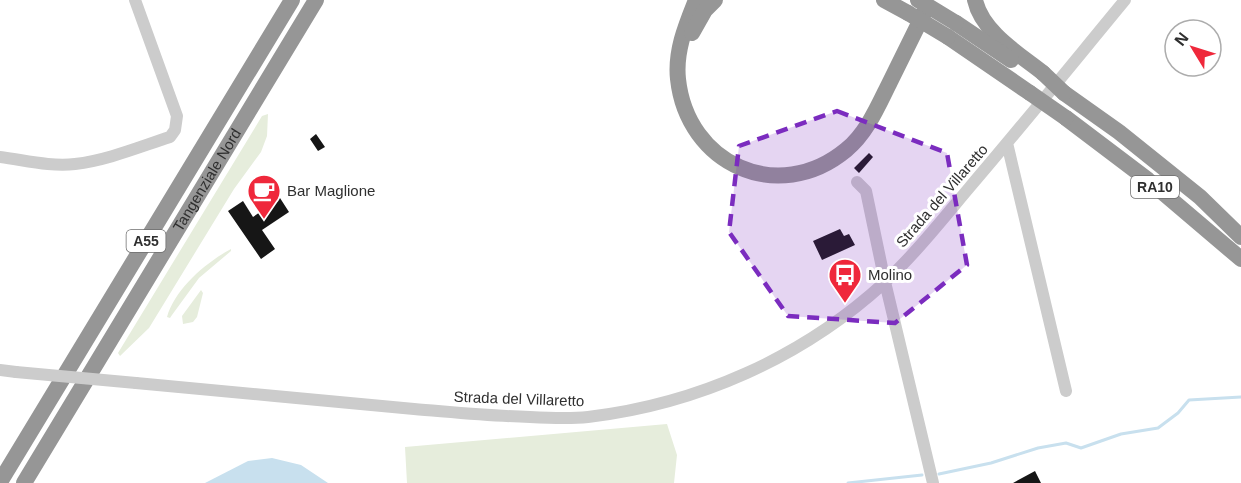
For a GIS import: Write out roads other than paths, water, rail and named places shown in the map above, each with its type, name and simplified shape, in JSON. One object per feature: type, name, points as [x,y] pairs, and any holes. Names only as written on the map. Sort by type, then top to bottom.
[{"type":"highway","name":"Tangenziale Nord","points":[[0,482],[292,0]]},
{"type":"highway","name":"Tangenziale Nord","points":[[24,483],[316,0]]},
{"type":"highway","points":[[696,0],[680,40],[677,78],[682,104],[690,123],[703,141],[720,156],[739,167],[773,176],[806,172],[832,160],[846,150],[861,134],[930,0]]},
{"type":"highway","points":[[680,89],[686,50],[691,36],[705,10],[715,0]]},
{"type":"highway","points":[[879,0],[902,5]]},
{"type":"highway","points":[[975,0],[984,21],[1042,75]]},
{"type":"highway","name":"RA10","points":[[902,5],[1042,75],[1119,132],[1200,198],[1241,237]]},
{"type":"highway","name":"RA10","points":[[952,30],[1030,93],[1148,180],[1241,260]]},
{"type":"street","points":[[0,157],[54,164],[73,164],[98,160],[170,137],[175,130],[177,117],[135,0]]},
{"type":"street","name":"Strada del Villaretto","points":[[0,370],[486,415],[586,417],[645,407],[724,384],[778,359],[809,340],[847,314],[885,282],[1007,143],[1125,0]]},
{"type":"street","points":[[1007,143],[1066,391]]},
{"type":"street","points":[[857,182],[866,191],[885,282],[933,483]]},
{"type":"water","points":[[272,458],[301,465],[328,483],[205,483],[248,461]]},
{"type":"waterway","points":[[939,474],[991,463],[1038,448],[1066,443],[1081,448],[1121,434],[1158,428],[1178,413],[1189,400],[1241,397]]},
{"type":"waterway","points":[[848,483],[922,475]]},
{"type":"place","name":"Bar Maglione","points":[[264,220]]},
{"type":"place","name":"Molino","points":[[845,304]]}]
